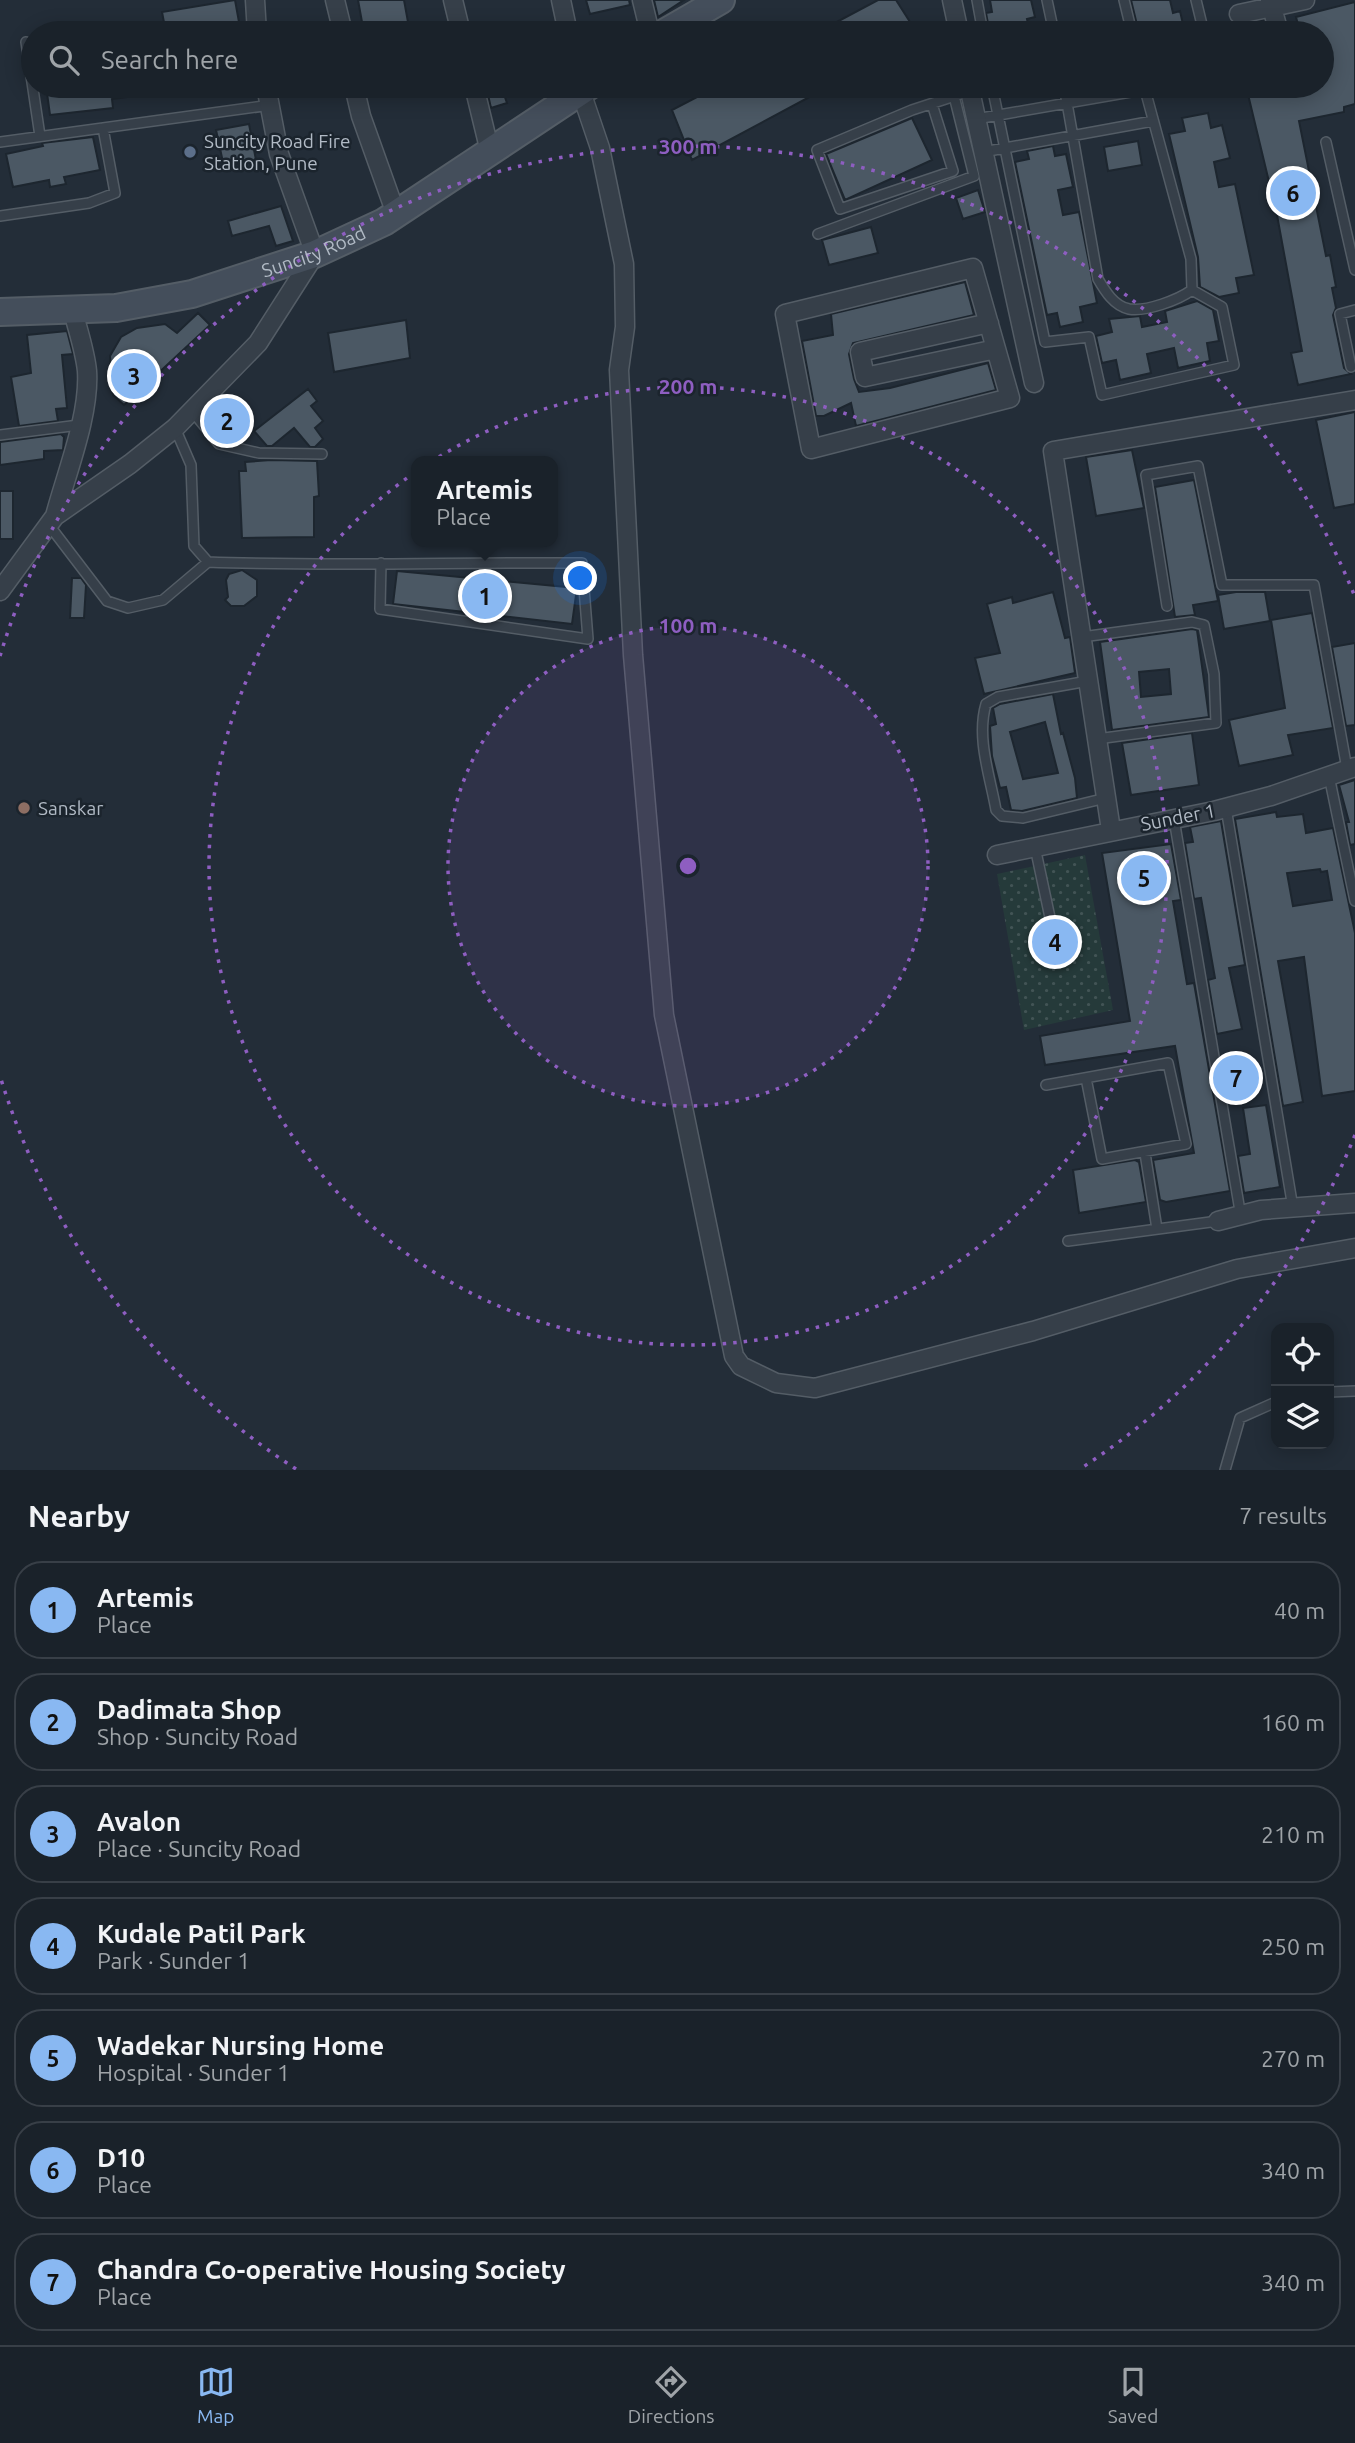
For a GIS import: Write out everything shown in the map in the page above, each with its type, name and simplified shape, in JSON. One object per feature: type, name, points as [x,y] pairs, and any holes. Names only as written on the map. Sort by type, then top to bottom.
[{"type":"street","points":[[255,0],[256,21]]},
{"type":"street","points":[[335,0],[339,21]]},
{"type":"street","points":[[453,0],[458,21]]},
{"type":"street","points":[[561,0],[565,21]]},
{"type":"street","points":[[642,0],[647,21]]},
{"type":"street","points":[[684,21],[721,0]]},
{"type":"street","points":[[952,0],[956,21]]},
{"type":"street","points":[[1239,14],[1270,4],[1305,0]]},
{"type":"street","points":[[1270,4],[1275,21]]},
{"type":"street","points":[[0,591],[52,520],[175,428],[258,343],[315,254],[279,154],[270,98]]},
{"type":"street","points":[[357,98],[396,214]]},
{"type":"street","points":[[477,98],[490,152]]},
{"type":"street","name":"Suncity Road","points":[[0,312],[116,307],[192,294],[315,254],[396,214],[568,98]]},
{"type":"street","points":[[586,98],[600,148],[624,264],[626,297],[619,370],[633,655],[664,1015],[734,1356],[741,1366],[776,1382],[815,1388],[1033,1331],[1237,1269],[1355,1248]]},
{"type":"street","points":[[968,98],[976,119],[1034,383]]},
{"type":"street","points":[[973,268],[993,336],[1010,398],[811,449],[785,314],[973,268]]},
{"type":"street","points":[[52,520],[79,425],[87,371],[72,307]]},
{"type":"street","points":[[993,336],[865,377],[860,352],[993,336],[1021,330]]},
{"type":"street","points":[[1111,830],[1053,451],[1355,400]]},
{"type":"street","name":"Sunder 1","points":[[997,855],[1226,808],[1351,768]]},
{"type":"street","points":[[1218,1221],[1241,1218],[1261,1210],[1355,1203]]},
{"type":"lane","points":[[977,0],[981,21]]},
{"type":"lane","points":[[1046,0],[1051,21]]},
{"type":"lane","points":[[1124,0],[1129,21]]},
{"type":"lane","points":[[1196,0],[1201,21]]},
{"type":"lane","points":[[34,98],[40,136]]},
{"type":"lane","points":[[932,104],[953,171],[840,209],[817,150],[932,104],[947,98]]},
{"type":"lane","points":[[818,234],[974,176],[966,98]]},
{"type":"lane","points":[[994,98],[1045,342],[1088,337],[1102,395],[1234,365],[1222,307],[1192,290]]},
{"type":"lane","points":[[1067,98],[1098,279],[1108,297],[1129,309],[1176,301],[1192,290]]},
{"type":"lane","points":[[976,119],[1096,98]]},
{"type":"lane","points":[[1147,98],[1191,259],[1192,290]]},
{"type":"lane","points":[[0,142],[271,105]]},
{"type":"lane","points":[[982,152],[1153,121]]},
{"type":"lane","points":[[0,216],[89,203],[115,192],[103,128]]},
{"type":"lane","points":[[1326,142],[1355,270]]},
{"type":"lane","points":[[1351,367],[1340,314],[1355,310]]},
{"type":"lane","points":[[192,411],[219,444],[259,453],[322,454]]},
{"type":"lane","points":[[0,435],[79,425]]},
{"type":"lane","points":[[175,428],[191,465],[194,546],[208,562]]},
{"type":"lane","points":[[1167,606],[1146,475],[1198,466],[1222,585],[1314,585],[1351,768]]},
{"type":"lane","points":[[52,520],[107,601],[128,608],[163,600],[208,562],[272,565],[381,563],[582,563],[588,639],[380,609],[381,563]]},
{"type":"lane","points":[[1082,637],[1192,622],[1204,625],[1211,652],[1216,723],[1097,739]]},
{"type":"lane","points":[[1088,681],[998,697],[986,704],[981,721],[984,741],[996,810],[1002,816],[1023,818],[1106,798]]},
{"type":"lane","points":[[1329,776],[1355,901]]},
{"type":"lane","points":[[1226,808],[1293,1208]]},
{"type":"lane","points":[[1174,818],[1241,1218]]},
{"type":"lane","points":[[1035,847],[1052,927]]},
{"type":"lane","points":[[1046,1085],[1168,1063],[1186,1144],[1102,1159],[1086,1078]]},
{"type":"lane","points":[[1144,1153],[1157,1229]]},
{"type":"lane","points":[[1068,1241],[1218,1221]]},
{"type":"lane","points":[[1334,1392],[1355,1391]]},
{"type":"lane","points":[[1225,1470],[1240,1418],[1271,1404]]},
{"type":"green space","points":[[1085,855],[1113,1010],[1024,1030],[997,874]]},
{"type":"building","points":[[235,0],[239,21],[164,21],[162,12]]},
{"type":"building","points":[[358,0],[404,0],[408,21],[362,21]]},
{"type":"building","points":[[586,0],[629,0],[630,5],[590,14]]},
{"type":"building","points":[[654,0],[684,0],[658,17]]},
{"type":"building","points":[[878,0],[896,0],[909,21],[839,21]]},
{"type":"building","points":[[990,0],[1031,0],[1035,17],[1027,21],[988,21],[986,13],[992,12]]},
{"type":"building","points":[[1131,0],[1170,0],[1173,13],[1180,11],[1182,21],[1136,21]]},
{"type":"building","points":[[1355,2],[1355,104],[1344,107],[1344,112],[1299,121],[1326,256],[1330,255],[1336,287],[1332,288],[1336,308],[1333,315],[1344,368],[1351,374],[1298,385],[1291,353],[1302,351],[1277,215],[1249,98],[1334,98],[1334,21],[1297,21],[1296,17]]},
{"type":"building","points":[[48,98],[120,98],[112,99],[113,108],[50,115]]},
{"type":"building","points":[[489,98],[505,98],[507,103],[491,108]]},
{"type":"building","points":[[695,98],[808,98],[692,160],[672,110]]},
{"type":"building","points":[[1208,113],[1211,128],[1222,125],[1230,158],[1214,162],[1219,187],[1235,184],[1254,275],[1236,278],[1239,293],[1219,297],[1200,287],[1198,257],[1169,134],[1185,131],[1182,118]]},
{"type":"building","points":[[912,118],[932,160],[845,200],[826,154]]},
{"type":"building","points":[[249,124],[256,160],[224,167],[216,130]]},
{"type":"building","points":[[93,137],[100,170],[64,177],[66,184],[50,187],[49,180],[13,187],[6,154],[43,146],[42,143]]},
{"type":"building","points":[[1138,141],[1142,165],[1108,171],[1104,147]]},
{"type":"building","points":[[1053,146],[1055,156],[1066,154],[1073,187],[1058,190],[1063,215],[1079,212],[1097,303],[1080,307],[1083,322],[1060,327],[1057,313],[1047,315],[1015,162],[1029,159],[1027,151]]},
{"type":"building","points":[[978,190],[985,212],[963,219],[956,198]]},
{"type":"building","points":[[281,206],[293,241],[276,246],[269,226],[232,236],[228,221]]},
{"type":"building","points":[[871,227],[878,253],[829,265],[822,240]]},
{"type":"building","points":[[965,282],[974,315],[853,343],[849,354],[854,379],[859,392],[890,388],[988,363],[996,390],[856,426],[851,403],[824,416],[816,416],[802,341],[833,335],[831,314]]},
{"type":"building","points":[[1197,301],[1213,310],[1219,341],[1207,343],[1210,361],[1178,368],[1174,348],[1147,354],[1151,373],[1120,380],[1116,360],[1102,363],[1096,336],[1112,332],[1109,319],[1140,316],[1142,327],[1167,322],[1165,311]]},
{"type":"building","points":[[198,313],[210,325],[124,405],[113,395],[110,356],[121,337],[137,328],[165,324],[177,333]]},
{"type":"building","points":[[406,320],[410,358],[334,372],[328,333]]},
{"type":"building","points":[[67,331],[73,354],[62,355],[67,408],[56,409],[58,421],[19,426],[11,377],[31,373],[27,335]]},
{"type":"building","points":[[308,389],[317,401],[311,406],[323,421],[315,428],[323,439],[315,447],[310,447],[294,428],[272,446],[267,446],[254,431]]},
{"type":"building","points":[[1355,412],[1355,504],[1334,508],[1316,420]]},
{"type":"building","points":[[61,434],[64,437],[63,450],[44,451],[44,459],[0,465],[0,442]]},
{"type":"building","points":[[1132,450],[1144,508],[1096,516],[1086,457]]},
{"type":"building","points":[[317,461],[319,496],[314,497],[314,537],[242,538],[239,471],[246,471],[245,462]]},
{"type":"building","points":[[1194,480],[1218,601],[1193,605],[1195,615],[1175,617],[1155,487]]},
{"type":"building","points":[[0,491],[13,491],[13,539],[0,539]]},
{"type":"building","points":[[242,570],[257,580],[257,596],[244,606],[231,606],[225,600],[228,597],[226,580],[229,574]]},
{"type":"building","points":[[397,571],[577,588],[572,624],[393,604]]},
{"type":"building","points":[[72,578],[81,578],[86,585],[84,618],[70,618]]},
{"type":"building","points":[[1053,592],[1065,638],[1070,637],[1075,673],[984,694],[975,658],[1000,653],[987,604],[1012,597],[1013,603]]},
{"type":"building","points":[[1265,592],[1270,621],[1224,629],[1218,595]]},
{"type":"building","points":[[1312,613],[1333,728],[1288,735],[1293,755],[1239,766],[1229,720],[1285,708],[1271,620]]},
{"type":"building","points":[[1197,630],[1209,717],[1112,730],[1100,642]],"holes":[[[1169,669],[1171,694],[1141,697],[1139,672]]]},
{"type":"building","points":[[1355,643],[1355,725],[1346,726],[1332,647]]},
{"type":"building","points":[[1053,694],[1061,734],[1063,733],[1075,778],[1077,798],[1022,811],[1011,810],[1006,787],[1000,788],[992,756],[990,726],[996,724],[993,708],[1000,704]],"holes":[[[1045,722],[1058,773],[1023,779],[1010,732]]]},
{"type":"building","points":[[1192,733],[1199,785],[1131,795],[1122,743]]},
{"type":"building","points":[[1355,780],[1355,844],[1350,845],[1346,822],[1349,822],[1339,785]]},
{"type":"building","points":[[1276,812],[1277,817],[1303,814],[1306,833],[1333,828],[1355,933],[1355,1091],[1322,1096],[1304,957],[1278,961],[1303,1102],[1283,1106],[1235,819]],"holes":[[[1320,869],[1321,872],[1327,871],[1332,900],[1293,906],[1287,873]]]},
{"type":"building","points":[[1221,821],[1245,965],[1229,968],[1242,1029],[1217,1034],[1208,980],[1215,978],[1201,898],[1194,899],[1185,843],[1193,842],[1190,827]]},
{"type":"building","points":[[1171,844],[1181,900],[1173,901],[1187,984],[1194,983],[1230,1191],[1166,1202],[1160,1200],[1153,1160],[1194,1153],[1175,1046],[1045,1065],[1040,1036],[1130,1021],[1102,853]]},
{"type":"building","points":[[1243,1057],[1250,1096],[1228,1100],[1222,1061]]},
{"type":"building","points":[[1266,1105],[1280,1187],[1244,1193],[1238,1156],[1250,1154],[1243,1108]]},
{"type":"building","points":[[1135,1160],[1139,1162],[1146,1202],[1079,1213],[1073,1170]]},
{"type":"place","name":"Suncity Road Fire Station, Pune","points":[[190,152]]},
{"type":"place","name":"D10","points":[[1293,193]]},
{"type":"place","name":"Avalon","points":[[134,376]]},
{"type":"place","name":"Dadimata Shop","points":[[227,421]]},
{"type":"place","name":"Artemis","points":[[485,596]]},
{"type":"place","name":"Sanskar","points":[[24,808]]},
{"type":"place","name":"Wadekar Nursing Home","points":[[1144,878]]},
{"type":"place","name":"Kudale Patil Park","points":[[1055,942]]},
{"type":"place","name":"Chandra Co-operative Housing Society","points":[[1236,1078]]}]
